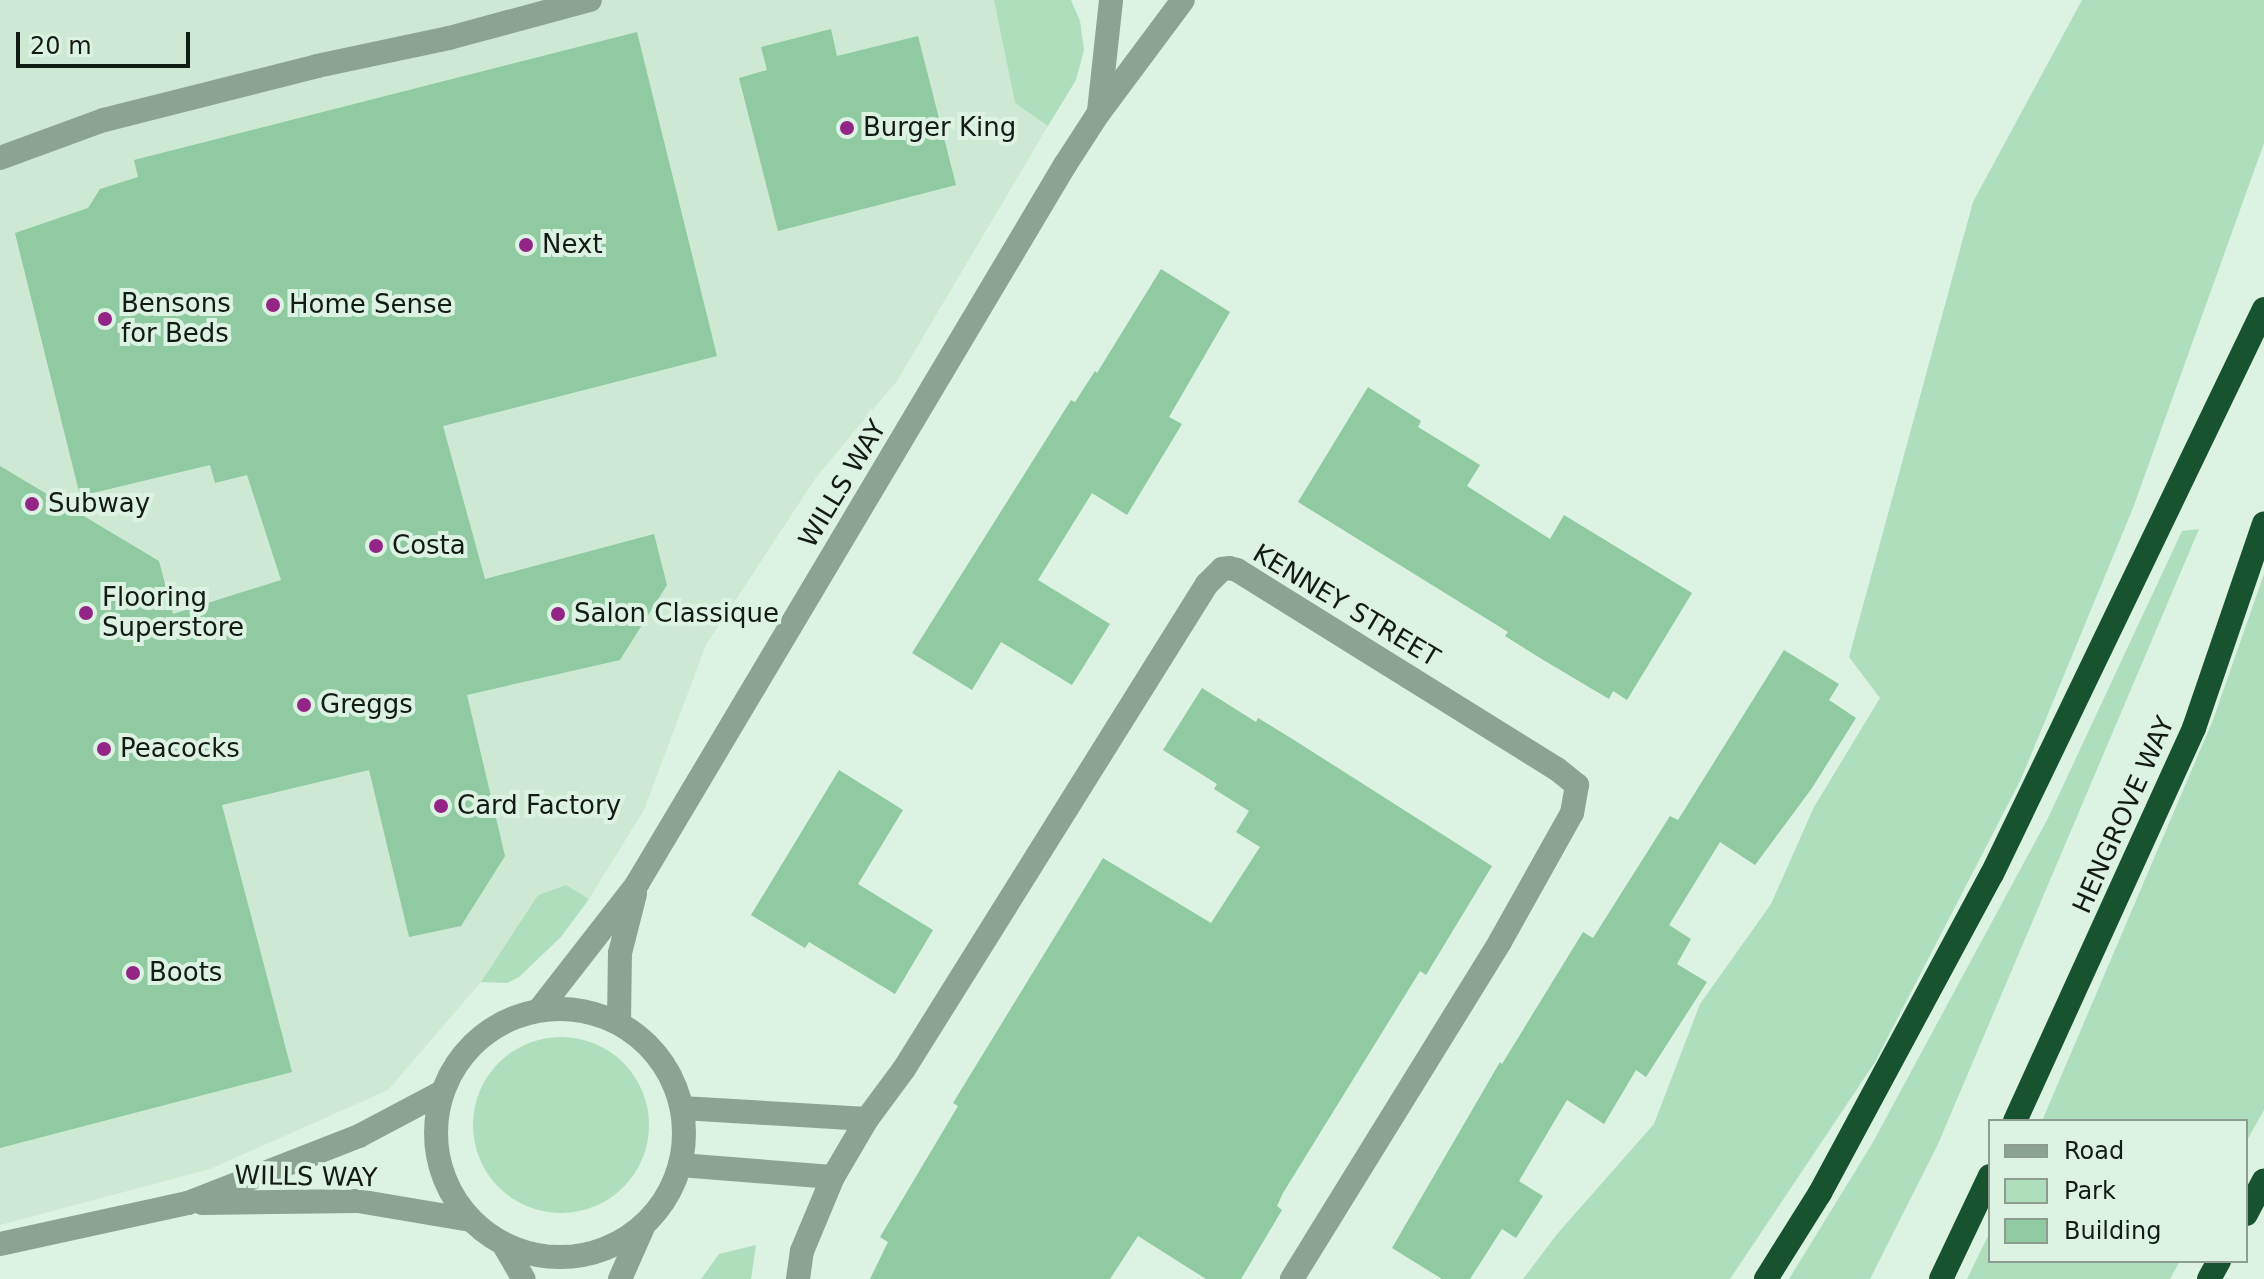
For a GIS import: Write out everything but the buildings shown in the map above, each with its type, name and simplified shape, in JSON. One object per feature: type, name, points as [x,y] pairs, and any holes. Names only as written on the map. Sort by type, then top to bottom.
[{"type":"highway","points":[[1766,1279],[1820,1193],[1992,874],[2264,309]]},
{"type":"highway","name":"HENGROVE WAY","points":[[2016,1119],[2194,728],[2264,524]]},
{"type":"highway","points":[[1941,1279],[1988,1180]]},
{"type":"highway","points":[[2248,1210],[2264,1180]]},
{"type":"street","points":[[0,158],[104,120],[317,66],[449,38],[590,0]]},
{"type":"street","name":"WILLS WAY","points":[[1098,114],[1111,0]]},
{"type":"street","name":"WILLS WAY","points":[[539,1010],[637,884],[1098,114],[1183,0]]},
{"type":"street","name":"KENNEY STREET","points":[[798,1279],[802,1251],[833,1177],[867,1119],[904,1069],[1207,584],[1222,569],[1237,570],[1577,785],[1572,813],[1500,942],[1292,1279]]},
{"type":"street","name":"WILLS WAY","points":[[619,1023],[620,953],[637,884]]},
{"type":"street","name":"WILLS WAY","points":[[620,1279],[643,1227],[666,1199],[680,1165],[682,1108],[670,1074],[648,1044],[619,1023],[594,1013],[539,1010],[506,1021],[477,1039],[457,1064],[442,1092],[436,1138],[445,1182],[470,1220],[504,1245],[539,1257],[577,1257],[612,1247],[643,1227]]},
{"type":"street","name":"WILLS WAY","points":[[0,1244],[188,1203],[359,1136],[442,1092]]},
{"type":"street","points":[[682,1108],[867,1119]]},
{"type":"street","points":[[680,1165],[833,1177]]},
{"type":"street","name":"WILLS WAY","points":[[188,1203],[358,1201],[470,1220]]},
{"type":"street","name":"WILLS WAY","points":[[504,1245],[524,1279]]},
{"type":"shaded area","points":[[0,0],[994,0],[1015,103],[1048,126],[897,381],[817,476],[706,645],[644,810],[589,899],[566,885],[538,895],[481,982],[388,1090],[210,1169],[0,1225]]},
{"type":"green space","points":[[994,0],[1071,0],[1080,21],[1084,50],[1076,80],[1048,126],[1015,103]]},
{"type":"green space","points":[[2082,0],[2264,0],[2264,143],[2133,508],[2021,779],[1875,1062],[1730,1279],[1523,1279],[1558,1233],[1654,1124],[1700,1004],[1771,904],[1814,807],[1880,698],[1849,657],[1973,202]]},
{"type":"green space","points":[[2199,529],[1938,1144],[1870,1279],[1789,1279],[1872,1144],[2048,818],[2182,531]]},
{"type":"green space","points":[[2264,574],[2264,1110],[2248,1138],[2248,1119],[2043,1119],[2213,720]]},
{"type":"green space","points":[[566,885],[589,899],[561,937],[519,977],[507,983],[481,982],[538,895]]},
{"type":"green space","points":[[561,1037],[595,1044],[623,1063],[642,1091],[649,1125],[642,1159],[623,1187],[595,1206],[561,1213],[527,1206],[499,1187],[480,1159],[473,1125],[480,1091],[499,1063],[527,1044]]},
{"type":"green space","points":[[1988,1236],[1988,1263],[2179,1263],[2170,1279],[1967,1279]]},
{"type":"green space","points":[[756,1245],[751,1279],[701,1279],[719,1254]]},
{"type":"place","name":"Burger King","points":[[847,128]]},
{"type":"place","name":"Next","points":[[526,245]]},
{"type":"place","name":"Home Sense","points":[[273,305]]},
{"type":"place","name":"Bensons for Beds","points":[[105,319]]},
{"type":"place","name":"Subway","points":[[32,504]]},
{"type":"place","name":"Costa","points":[[376,546]]},
{"type":"place","name":"Flooring Superstore","points":[[86,613]]},
{"type":"place","name":"Salon Classique","points":[[558,614]]},
{"type":"place","name":"Greggs","points":[[304,705]]},
{"type":"place","name":"Peacocks","points":[[104,749]]},
{"type":"place","name":"Card Factory","points":[[441,806]]},
{"type":"place","name":"Boots","points":[[133,973]]}]
